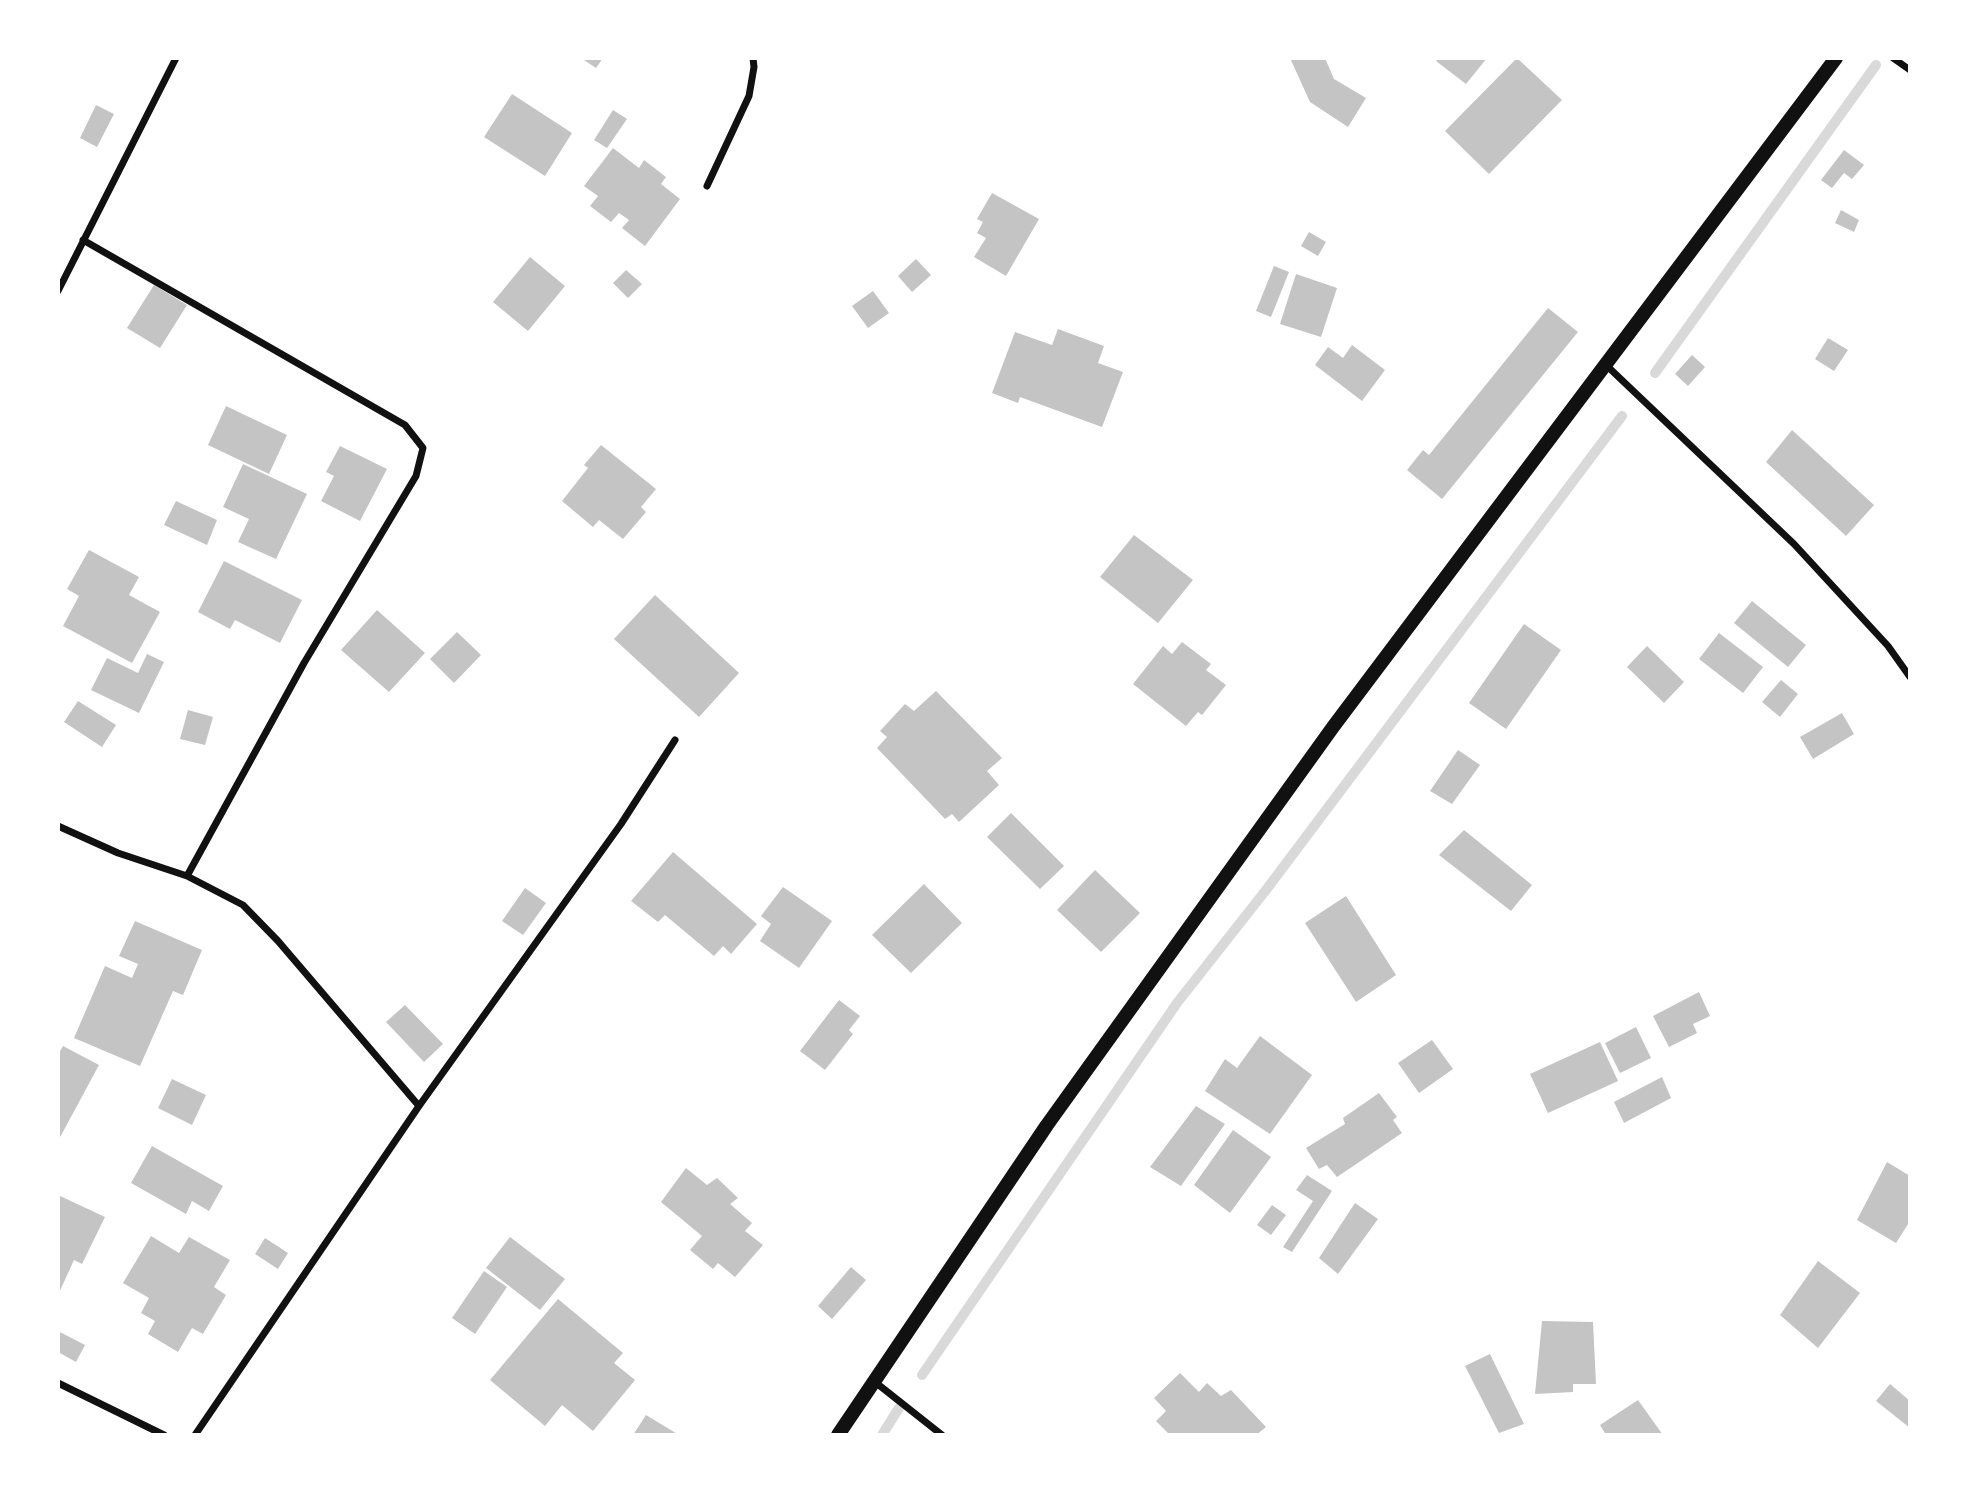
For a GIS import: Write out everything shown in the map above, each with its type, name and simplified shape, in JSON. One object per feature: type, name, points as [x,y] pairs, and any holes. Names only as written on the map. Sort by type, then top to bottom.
[{"type":"main road","points":[[838,1435],[1047,1125],[1333,727],[1836,58]]},
{"type":"street","points":[[58,291],[176,58]]},
{"type":"street","points":[[707,186],[749,96],[754,67],[752,58]]},
{"type":"street","points":[[1893,58],[1910,70]]},
{"type":"street","points":[[83,240],[405,425],[424,448],[416,477],[304,663],[187,876]]},
{"type":"street","points":[[1605,364],[1794,544],[1888,646],[1910,677]]},
{"type":"street","points":[[195,1435],[419,1106],[621,824],[675,740]]},
{"type":"street","points":[[58,827],[118,853],[187,876],[243,905],[278,941],[419,1106]]},
{"type":"street","points":[[875,1382],[942,1435]]},
{"type":"street","points":[[58,1383],[164,1435]]},
{"type":"building","points":[[581,58],[603,58],[596,68]]},
{"type":"building","points":[[1290,58],[1325,58],[1334,79],[1366,98],[1348,127],[1310,102]]},
{"type":"building","points":[[1439,58],[1487,58],[1466,84],[1436,61]]},
{"type":"building","points":[[1517,58],[1562,100],[1489,174],[1445,131]]},
{"type":"building","points":[[512,94],[572,133],[545,176],[484,137]]},
{"type":"building","points":[[96,105],[114,114],[97,147],[80,138]]},
{"type":"building","points":[[613,110],[627,119],[607,148],[594,140]]},
{"type":"building","points":[[613,148],[639,168],[644,160],[666,177],[661,184],[680,199],[645,246],[622,228],[629,220],[619,213],[611,222],[590,206],[598,196],[584,186]]},
{"type":"building","points":[[1844,150],[1864,165],[1852,179],[1844,173],[1832,188],[1821,180]]},
{"type":"building","points":[[992,193],[1039,219],[1006,276],[974,257],[986,238],[977,233],[983,222],[977,219]]},
{"type":"building","points":[[1841,210],[1859,220],[1854,232],[1835,223]]},
{"type":"building","points":[[1309,232],[1326,242],[1318,256],[1301,246]]},
{"type":"building","points":[[530,257],[565,286],[528,331],[493,302]]},
{"type":"building","points":[[916,259],[931,275],[912,292],[898,276]]},
{"type":"building","points":[[1274,266],[1289,272],[1271,317],[1256,311]]},
{"type":"building","points":[[626,270],[642,284],[628,298],[613,283]]},
{"type":"building","points":[[1296,274],[1337,288],[1321,337],[1280,324]]},
{"type":"building","points":[[154,285],[187,305],[160,348],[127,328]]},
{"type":"building","points":[[873,291],[889,313],[868,328],[852,306]]},
{"type":"building","points":[[1548,308],[1578,332],[1442,499],[1407,470],[1423,450],[1429,455]]},
{"type":"building","points":[[1058,329],[1104,346],[1098,363],[1123,372],[1102,427],[1020,397],[1018,403],[992,393],[1015,332],[1052,345]]},
{"type":"building","points":[[1828,338],[1848,350],[1834,371],[1815,359]]},
{"type":"building","points":[[1352,345],[1385,370],[1362,401],[1315,365],[1328,347],[1343,358]]},
{"type":"building","points":[[1692,355],[1705,367],[1688,386],[1675,374]]},
{"type":"building","points":[[226,406],[287,435],[269,474],[208,445]]},
{"type":"building","points":[[1792,430],[1874,505],[1846,536],[1766,462]]},
{"type":"building","points":[[601,445],[656,489],[641,507],[646,512],[623,539],[599,520],[593,527],[562,501],[588,468],[584,465]]},
{"type":"building","points":[[340,446],[387,469],[360,521],[321,501],[334,476],[326,472]]},
{"type":"building","points":[[243,464],[307,494],[276,559],[238,542],[249,519],[223,507]]},
{"type":"building","points":[[176,501],[217,520],[207,545],[164,525]]},
{"type":"building","points":[[1134,535],[1193,580],[1158,623],[1100,577]]},
{"type":"building","points":[[89,550],[139,577],[129,595],[160,612],[132,663],[63,626],[79,596],[67,589]]},
{"type":"building","points":[[224,561],[302,600],[280,643],[235,620],[230,629],[198,612]]},
{"type":"building","points":[[655,595],[739,673],[699,717],[614,639]]},
{"type":"building","points":[[1752,601],[1806,645],[1788,667],[1734,623]]},
{"type":"building","points":[[377,610],[425,653],[389,692],[341,650]]},
{"type":"building","points":[[1524,624],[1561,650],[1506,729],[1469,703]]},
{"type":"building","points":[[457,632],[481,655],[454,683],[430,659]]},
{"type":"building","points":[[1719,633],[1763,667],[1743,693],[1699,659]]},
{"type":"building","points":[[1182,642],[1211,664],[1206,670],[1226,685],[1202,715],[1198,712],[1186,726],[1133,684],[1163,646],[1172,654]]},
{"type":"building","points":[[1647,646],[1684,682],[1664,703],[1627,667]]},
{"type":"building","points":[[147,654],[164,662],[139,713],[91,690],[107,658],[138,673]]},
{"type":"building","points":[[1781,680],[1798,694],[1780,717],[1762,702]]},
{"type":"building","points":[[936,691],[1002,758],[987,771],[999,785],[959,822],[952,814],[945,819],[877,748],[887,737],[880,731],[905,704],[914,711]]},
{"type":"building","points":[[78,701],[116,725],[102,747],[64,722]]},
{"type":"building","points":[[188,710],[213,717],[205,745],[180,739]]},
{"type":"building","points":[[1842,713],[1854,734],[1813,759],[1800,737]]},
{"type":"building","points":[[1458,750],[1480,765],[1452,804],[1430,791]]},
{"type":"building","points":[[1011,813],[1064,866],[1040,889],[987,837]]},
{"type":"building","points":[[1464,830],[1532,885],[1511,911],[1439,855]]},
{"type":"building","points":[[673,852],[757,924],[731,954],[723,946],[714,956],[665,915],[658,922],[631,901]]},
{"type":"building","points":[[1095,870],[1140,913],[1101,952],[1057,910]]},
{"type":"building","points":[[924,884],[962,923],[911,973],[872,935]]},
{"type":"building","points":[[783,887],[832,921],[799,968],[760,941],[771,924],[761,916]]},
{"type":"building","points":[[525,888],[546,903],[523,935],[502,921]]},
{"type":"building","points":[[1346,896],[1396,975],[1356,1002],[1305,923]]},
{"type":"building","points":[[135,921],[202,950],[183,995],[173,991],[140,1066],[74,1038],[105,966],[132,978],[138,964],[119,956]]},
{"type":"building","points":[[1699,992],[1710,1016],[1693,1024],[1697,1033],[1669,1047],[1653,1016]]},
{"type":"building","points":[[839,1000],[860,1016],[849,1030],[853,1034],[825,1070],[800,1051]]},
{"type":"building","points":[[405,1005],[443,1044],[424,1062],[386,1022]]},
{"type":"building","points":[[1636,1027],[1651,1058],[1620,1073],[1605,1043]]},
{"type":"building","points":[[1260,1036],[1312,1075],[1270,1134],[1205,1091],[1225,1059],[1237,1068]]},
{"type":"building","points":[[1432,1040],[1453,1069],[1419,1093],[1398,1063]]},
{"type":"building","points":[[1600,1042],[1618,1081],[1548,1113],[1530,1074]]},
{"type":"building","points":[[63,1046],[99,1065],[58,1141],[58,1055]]},
{"type":"building","points":[[1662,1077],[1671,1098],[1624,1123],[1614,1102]]},
{"type":"building","points":[[172,1079],[206,1095],[192,1125],[158,1108]]},
{"type":"building","points":[[1379,1093],[1397,1117],[1393,1120],[1402,1133],[1337,1177],[1327,1165],[1319,1169],[1306,1148],[1345,1124],[1343,1118]]},
{"type":"building","points":[[1196,1106],[1225,1124],[1181,1186],[1150,1167]]},
{"type":"building","points":[[1233,1130],[1271,1157],[1230,1213],[1194,1185]]},
{"type":"building","points":[[152,1146],[223,1186],[209,1211],[192,1201],[186,1214],[131,1183]]},
{"type":"building","points":[[1887,1162],[1910,1176],[1910,1221],[1896,1243],[1857,1220]]},
{"type":"building","points":[[686,1168],[707,1185],[717,1178],[738,1198],[730,1204],[752,1223],[745,1231],[763,1245],[735,1277],[718,1263],[713,1269],[690,1250],[702,1236],[661,1202]]},
{"type":"building","points":[[1307,1175],[1332,1191],[1292,1252],[1283,1247],[1313,1201],[1296,1190]]},
{"type":"building","points":[[58,1195],[105,1217],[82,1264],[74,1260],[58,1295]]},
{"type":"building","points":[[1355,1203],[1378,1219],[1338,1274],[1319,1258]]},
{"type":"building","points":[[1272,1205],[1286,1215],[1271,1235],[1257,1225]]},
{"type":"building","points":[[151,1236],[179,1253],[189,1237],[230,1260],[214,1287],[226,1295],[203,1334],[192,1328],[178,1352],[148,1334],[155,1321],[141,1313],[149,1298],[123,1283]]},
{"type":"building","points":[[510,1237],[565,1279],[540,1310],[486,1268]]},
{"type":"building","points":[[265,1238],[288,1253],[278,1269],[255,1254]]},
{"type":"building","points":[[1818,1261],[1860,1293],[1818,1348],[1780,1315]]},
{"type":"building","points":[[851,1267],[866,1280],[832,1319],[818,1306]]},
{"type":"building","points":[[484,1271],[507,1287],[475,1334],[452,1318]]},
{"type":"building","points":[[558,1299],[623,1353],[614,1363],[635,1380],[593,1431],[562,1405],[545,1426],[490,1380]]},
{"type":"building","points":[[1542,1321],[1593,1322],[1596,1384],[1573,1384],[1573,1392],[1535,1394]]},
{"type":"building","points":[[58,1331],[85,1345],[76,1362],[58,1352]]},
{"type":"building","points":[[1490,1354],[1524,1424],[1499,1433],[1465,1366]]},
{"type":"building","points":[[1180,1373],[1199,1392],[1207,1383],[1221,1396],[1231,1390],[1266,1427],[1256,1435],[1170,1435],[1156,1421],[1166,1411],[1154,1398]]},
{"type":"building","points":[[1890,1384],[1910,1401],[1910,1428],[1876,1401]]},
{"type":"building","points":[[1638,1400],[1663,1435],[1606,1435],[1600,1425]]},
{"type":"building","points":[[646,1415],[679,1435],[633,1435]]},
{"type":"waterway","points":[[1655,373],[1876,65]]},
{"type":"waterway","points":[[922,1375],[1177,1003],[1266,890],[1622,416]]},
{"type":"waterway","points":[[882,1435],[899,1408]]}]
